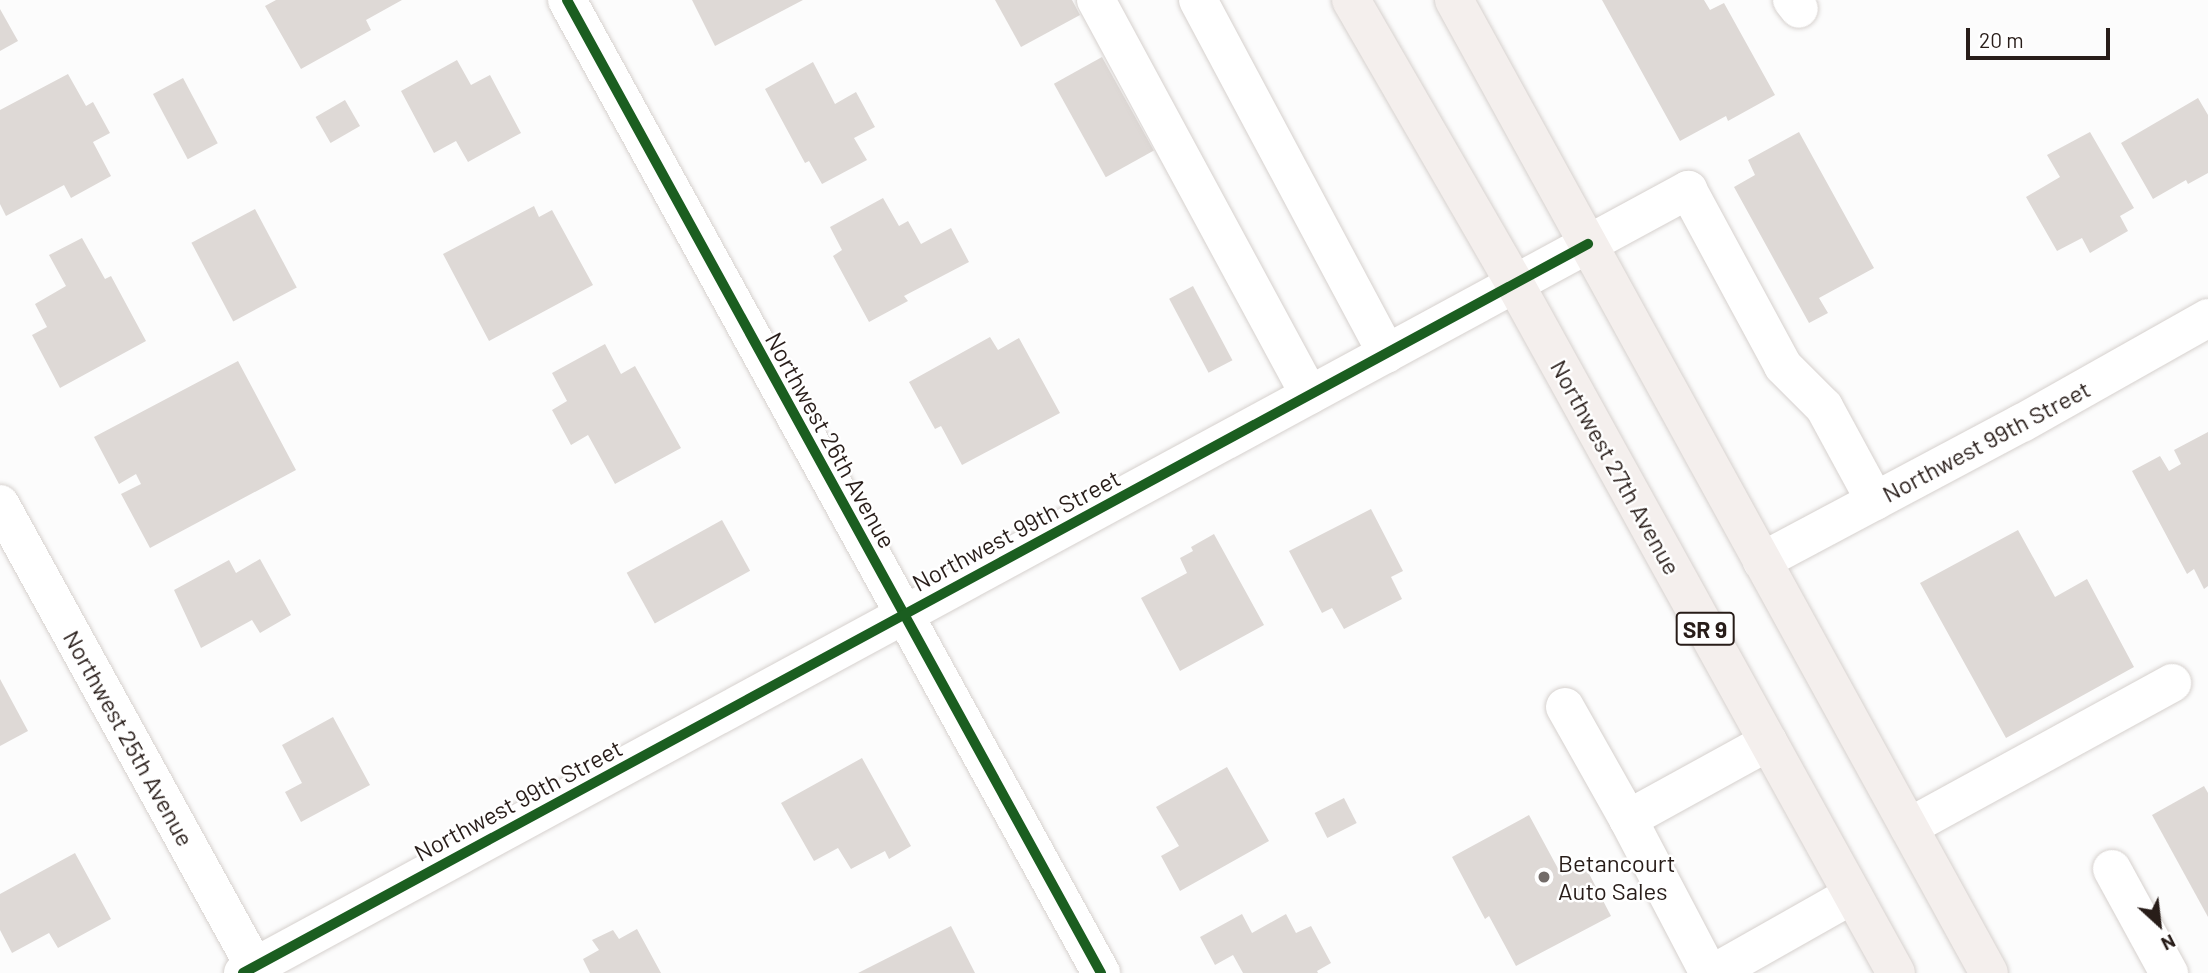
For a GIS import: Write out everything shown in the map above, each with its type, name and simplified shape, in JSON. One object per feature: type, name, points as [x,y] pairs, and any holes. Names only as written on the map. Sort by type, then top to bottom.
[{"type":"main road","name":"Northwest 27th Avenue","points":[[1351,0],[1515,284],[1896,973]]},
{"type":"main road","points":[[1454,0],[1989,973]]},
{"type":"street","name":"Northwest 26th Avenue","points":[[567,0],[1101,973]]},
{"type":"street","points":[[1096,0],[1310,395]]},
{"type":"street","points":[[1198,0],[1387,354]]},
{"type":"street","name":"Northwest 99th Street","points":[[252,971],[1689,190],[1783,366],[1824,407],[1875,501]]},
{"type":"street","name":"Northwest 99th Street","points":[[1762,561],[2022,423],[2208,318]]},
{"type":"street","name":"Northwest 25th Avenue","points":[[0,504],[252,971]]},
{"type":"street","points":[[1909,827],[2172,683]]},
{"type":"street","points":[[1565,707],[1712,973],[1852,895]]},
{"type":"street","points":[[1628,819],[1768,742]]},
{"type":"street","points":[[2112,869],[2169,973]]},
{"type":"building","points":[[276,0],[402,0],[366,20],[371,30],[301,69],[265,6]]},
{"type":"building","points":[[692,0],[803,0],[715,46]]},
{"type":"building","points":[[995,0],[1072,0],[1080,15],[1021,47]]},
{"type":"building","points":[[1602,0],[1704,0],[1710,10],[1724,3],[1775,95],[1728,121],[1726,116],[1680,141]]},
{"type":"building","points":[[0,9],[18,41],[0,51]]},
{"type":"building","points":[[1102,57],[1154,151],[1106,177],[1054,84]]},
{"type":"building","points":[[457,60],[471,85],[490,75],[521,133],[468,162],[456,141],[434,153],[401,91]]},
{"type":"building","points":[[813,62],[835,104],[856,92],[875,127],[854,138],[867,160],[822,184],[809,161],[805,163],[765,89]]},
{"type":"building","points":[[68,74],[86,106],[93,102],[110,133],[93,142],[111,176],[71,198],[64,185],[6,216],[0,204],[0,110]]},
{"type":"building","points":[[183,78],[218,143],[188,159],[153,94]]},
{"type":"building","points":[[2198,98],[2208,115],[2208,173],[2188,184],[2186,180],[2153,199],[2121,143]]},
{"type":"building","points":[[345,100],[360,126],[331,143],[316,117]]},
{"type":"building","points":[[1799,132],[1874,268],[1819,298],[1828,313],[1809,323],[1734,187],[1755,175],[1748,160]]},
{"type":"building","points":[[2090,132],[2134,208],[2120,216],[2128,231],[2090,253],[2082,238],[2057,251],[2026,197],[2060,177],[2047,155]]},
{"type":"building","points":[[883,198],[899,226],[908,221],[921,244],[951,228],[969,262],[904,296],[908,301],[869,322],[833,256],[842,250],[830,227]]},
{"type":"building","points":[[534,206],[539,217],[552,210],[593,285],[489,341],[443,254]]},
{"type":"building","points":[[255,209],[297,288],[233,321],[191,243]]},
{"type":"building","points":[[82,238],[105,279],[111,276],[146,341],[60,388],[32,335],[47,327],[35,304],[66,286],[49,255]]},
{"type":"building","points":[[1193,286],[1232,360],[1209,373],[1169,299]]},
{"type":"building","points":[[990,337],[998,350],[1019,338],[1060,413],[962,465],[941,426],[935,429],[909,382]]},
{"type":"building","points":[[605,344],[621,374],[635,366],[681,448],[615,484],[588,435],[571,445],[552,410],[567,401],[552,373]]},
{"type":"building","points":[[238,361],[296,470],[150,548],[121,494],[141,484],[136,474],[119,484],[94,437]]},
{"type":"building","points":[[2208,432],[2208,586],[2204,589],[2194,569],[2187,574],[2132,471],[2160,456],[2169,471],[2181,464],[2174,450]]},
{"type":"building","points":[[1371,509],[1403,571],[1391,577],[1402,599],[1344,629],[1332,608],[1322,613],[1289,551]]},
{"type":"building","points":[[722,520],[750,571],[655,624],[627,573]]},
{"type":"building","points":[[2018,530],[2055,597],[2087,579],[2134,667],[2006,738],[1920,583]]},
{"type":"building","points":[[1214,534],[1264,625],[1180,671],[1141,598],[1187,573],[1180,558],[1193,551],[1191,547]]},
{"type":"building","points":[[260,559],[291,615],[260,633],[252,620],[201,648],[174,590],[229,560],[236,573]]},
{"type":"building","points":[[0,679],[28,731],[0,746]]},
{"type":"building","points":[[333,717],[370,785],[301,822],[285,792],[302,783],[282,745]]},
{"type":"building","points":[[862,758],[911,846],[889,859],[885,851],[851,869],[838,848],[814,861],[781,803]]},
{"type":"building","points":[[1227,767],[1269,841],[1180,891],[1161,856],[1179,846],[1156,807]]},
{"type":"building","points":[[2204,786],[2208,793],[2208,917],[2152,815]]},
{"type":"building","points":[[1344,798],[1357,823],[1327,838],[1315,813]]},
{"type":"building","points":[[1529,815],[1562,876],[1584,864],[1611,916],[1516,966],[1489,916],[1485,919],[1452,857]]},
{"type":"building","points":[[75,853],[111,919],[58,948],[49,933],[12,953],[0,930],[0,894]]},
{"type":"building","points":[[1242,914],[1252,933],[1286,914],[1296,933],[1311,926],[1331,963],[1317,971],[1318,973],[1243,973],[1233,955],[1215,965],[1200,937]]},
{"type":"building","points":[[951,926],[975,973],[858,973]]},
{"type":"building","points":[[637,929],[661,973],[590,973],[583,959],[599,950],[592,940],[613,930],[619,939]]},
{"type":"cycle path","points":[[567,0],[1101,973]]},
{"type":"cycle path","points":[[243,973],[1588,244]]},
{"type":"place","name":"Betancourt Auto Sales","points":[[1544,877]]}]
